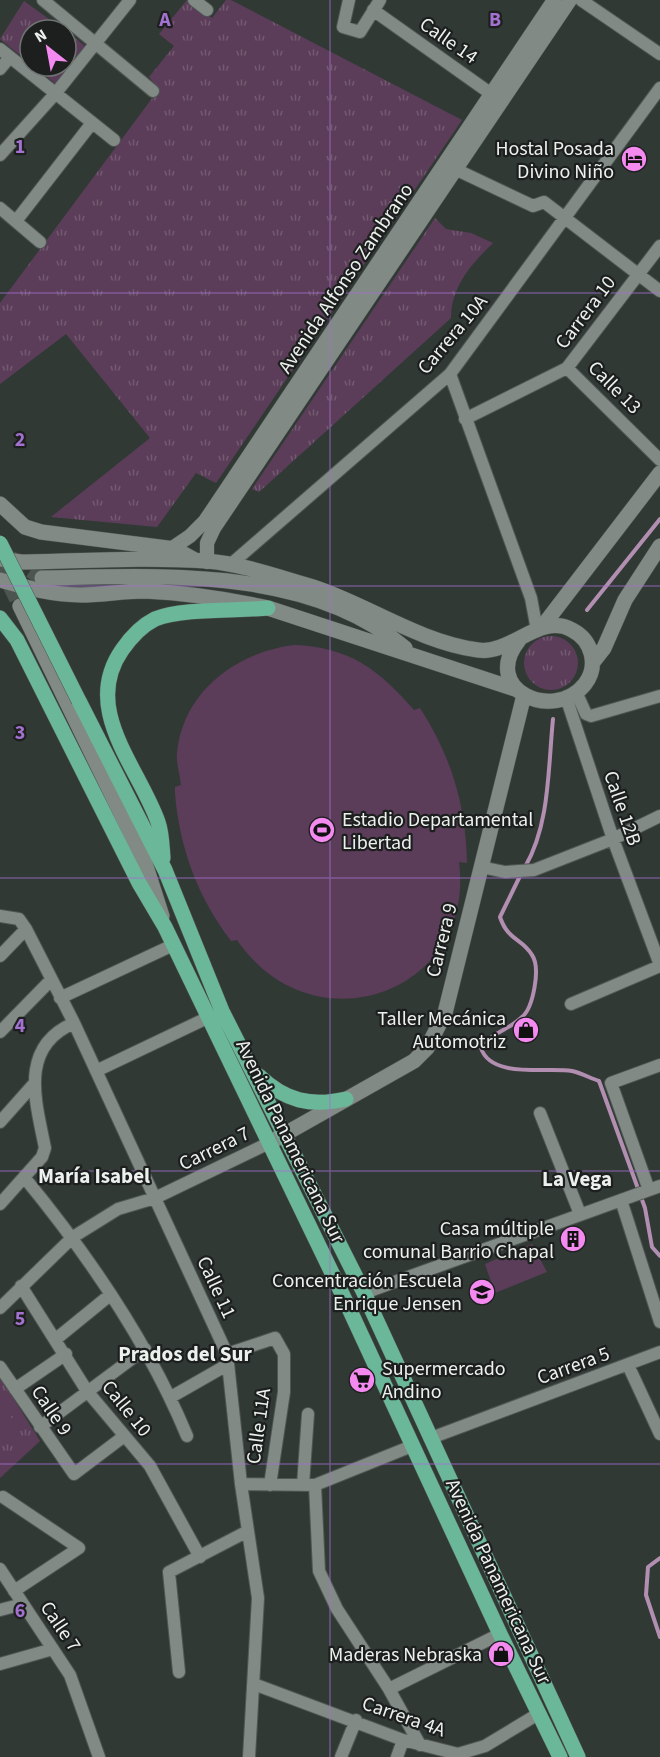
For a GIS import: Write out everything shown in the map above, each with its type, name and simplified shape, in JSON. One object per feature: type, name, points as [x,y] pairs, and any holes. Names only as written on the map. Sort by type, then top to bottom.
[{"type":"main road","points":[[0,547],[21,562],[151,560],[202,561],[230,565],[315,588],[430,638],[480,651],[519,640],[539,628],[660,473]]},
{"type":"main road","points":[[0,504],[25,527],[40,532],[175,549],[202,561]]},
{"type":"main road","points":[[592,662],[604,648],[625,600],[660,546]]},
{"type":"main road","points":[[0,547],[165,870]]},
{"type":"main road","points":[[42,578],[176,576],[256,584],[329,605],[385,631],[410,653]]},
{"type":"main road","points":[[0,580],[41,592],[81,595],[142,591],[203,595],[268,608],[410,653],[538,700],[571,695],[590,674],[592,662],[590,648],[582,636],[570,628],[539,628]]},
{"type":"main road","points":[[20,606],[146,863],[165,927]]},
{"type":"main road","points":[[165,870],[158,823],[108,714],[105,692],[109,676],[118,655],[132,634],[156,619],[191,613],[268,608]]},
{"type":"main road","name":"Avenida Panamericana Sur","points":[[0,618],[17,640],[139,883],[165,927],[560,1757]]},
{"type":"main road","points":[[519,640],[506,662],[509,680],[520,692]]},
{"type":"main road","name":"Carrera 9","points":[[269,1143],[399,1071],[427,1048],[445,1013],[481,867],[520,692]]},
{"type":"main road","name":"Avenida Panamericana Sur","points":[[165,870],[203,969],[364,1293],[578,1757]]},
{"type":"main road","points":[[248,1061],[273,1089],[290,1098],[318,1103],[346,1099]]},
{"type":"street","points":[[43,0],[153,91]]},
{"type":"street","points":[[0,155],[56,94],[130,0]]},
{"type":"street","points":[[194,0],[207,10]]},
{"type":"street","points":[[349,0],[343,27],[360,32],[376,5]]},
{"type":"street","name":"Avenida Alfonso Zambrano","points":[[202,561],[214,528],[457,170],[554,0]]},
{"type":"street","name":"Avenida Alfonso Zambrano","points":[[151,560],[175,549],[205,521],[498,98],[570,0]]},
{"type":"street","points":[[581,0],[660,54]]},
{"type":"street","name":"Calle 14","points":[[376,5],[498,98]]},
{"type":"street","points":[[0,69],[5,53],[114,140]]},
{"type":"street","name":"Carrera 10A","points":[[230,565],[450,374],[660,88]]},
{"type":"street","points":[[16,221],[92,123]]},
{"type":"street","points":[[457,170],[533,206],[544,202],[660,291]]},
{"type":"street","points":[[0,208],[40,242]]},
{"type":"street","name":"Carrera 10","points":[[465,419],[567,368],[660,246]]},
{"type":"street","name":"Calle 13","points":[[567,368],[660,460]]},
{"type":"street","points":[[450,374],[531,598],[539,628]]},
{"type":"street","points":[[571,695],[586,714],[591,716],[660,696]]},
{"type":"street","name":"Calle 12B","points":[[571,695],[613,839],[660,965]]},
{"type":"street","points":[[481,867],[505,872],[534,870],[613,839],[660,816]]},
{"type":"street","points":[[0,956],[26,929],[19,919],[1,917]]},
{"type":"street","name":"Calle 11","points":[[26,929],[74,1023],[227,1360],[241,1484],[258,1598],[249,1757]]},
{"type":"street","points":[[60,998],[173,945]]},
{"type":"street","points":[[571,1004],[660,965]]},
{"type":"street","points":[[0,1032],[51,980]]},
{"type":"street","points":[[96,1071],[207,1018]]},
{"type":"street","points":[[0,1204],[42,1157],[45,1148],[33,1085],[35,1070],[43,1049],[51,1038],[74,1023]]},
{"type":"street","points":[[364,1293],[651,1189],[611,1083],[660,1065]]},
{"type":"street","points":[[0,1122],[33,1085]]},
{"type":"street","points":[[540,1113],[580,1214]]},
{"type":"street","name":"Carrera 7","points":[[0,1308],[73,1237],[118,1209],[154,1198],[269,1143]]},
{"type":"street","points":[[24,1177],[73,1237],[145,1349],[171,1396],[187,1436]]},
{"type":"street","points":[[625,1198],[660,1322]]},
{"type":"street","name":"Calle 10","points":[[21,1286],[66,1354],[87,1391],[123,1437],[150,1466],[200,1557]]},
{"type":"street","points":[[56,1339],[110,1295]]},
{"type":"street","name":"Calle 11A","points":[[227,1360],[275,1338],[284,1354],[284,1392],[270,1485]]},
{"type":"street","points":[[39,1426],[145,1349]]},
{"type":"street","name":"Carrera 5","points":[[431,1438],[660,1352]]},
{"type":"street","points":[[15,1389],[66,1354]]},
{"type":"street","points":[[171,1396],[227,1360]]},
{"type":"street","points":[[628,1365],[660,1434]]},
{"type":"street","name":"Calle 9","points":[[0,1367],[74,1474],[123,1437]]},
{"type":"street","points":[[308,1414],[309,1485],[319,1571],[337,1609],[389,1689],[420,1745]]},
{"type":"street","points":[[241,1484],[309,1485],[412,1446]]},
{"type":"street","points":[[3,1497],[79,1548],[14,1591]]},
{"type":"street","points":[[179,1672],[169,1572],[248,1531]]},
{"type":"street","name":"Calle 7","points":[[0,1569],[70,1675],[99,1757]]},
{"type":"street","points":[[0,1610],[23,1604]]},
{"type":"street","points":[[389,1689],[500,1634]]},
{"type":"street","points":[[0,1664],[53,1649]]},
{"type":"street","name":"Carrera 4A","points":[[254,1684],[356,1720],[403,1740],[458,1754],[485,1746],[538,1714]]},
{"type":"street","points":[[341,1757],[356,1720]]},
{"type":"street","points":[[397,1757],[403,1740]]},
{"type":"green space","points":[[187,0],[212,18],[226,0],[231,0],[462,120],[216,483],[196,473],[157,527],[51,517],[150,438],[66,334],[0,384],[0,303],[159,89],[149,77],[174,46],[159,34]]},
{"type":"green space","points":[[24,1],[47,18],[18,18],[18,53],[0,39]]},
{"type":"green space","points":[[78,40],[85,46],[78,55]]},
{"type":"green space","points":[[49,78],[61,78],[56,84]]},
{"type":"green space","points":[[435,218],[446,229],[471,233],[493,243],[477,259],[458,286],[451,318],[259,492],[252,489]]},
{"type":"green space","points":[[546,636],[556,636],[566,640],[574,648],[578,663],[574,678],[566,686],[556,690],[546,690],[536,686],[528,678],[524,668],[524,658],[528,648],[536,640]]},
{"type":"green space","name":"Estadio Departamental Libertad","points":[[294,645],[331,650],[362,663],[388,683],[414,710],[420,708],[440,744],[460,801],[467,863],[459,862],[457,908],[442,945],[416,974],[383,992],[345,999],[306,993],[269,974],[237,940],[231,941],[219,924],[200,890],[186,854],[177,815],[175,787],[181,785],[177,753],[181,731],[190,711],[216,678],[234,666],[273,649]]},
{"type":"green space","points":[[532,1244],[547,1272],[495,1293],[485,1264]]},
{"type":"green space","points":[[0,1377],[40,1441],[0,1478]]},
{"type":"green space","points":[[0,1401],[15,1423],[0,1434]]},
{"type":"waterway","points":[[587,610],[660,519]]},
{"type":"waterway","points":[[525,867],[544,814],[553,719]]},
{"type":"waterway","points":[[521,874],[500,917],[507,931],[528,949],[535,961],[536,978],[532,997],[522,1017],[490,1038],[481,1048],[487,1058],[508,1068],[572,1071],[599,1081],[645,1208],[652,1247],[660,1256]]},
{"type":"waterway","points":[[660,1558],[648,1567],[646,1595],[660,1637]]},
{"type":"tunnel","points":[[11,558],[42,578]]},
{"type":"tunnel","points":[[0,565],[20,606]]},
{"type":"place","name":"Hostal Posada Divino Niño","points":[[634,159]]},
{"type":"place","name":"Estadio Departamental Libertad","points":[[322,830]]},
{"type":"place","name":"Taller Mecánica Automotriz","points":[[526,1030]]},
{"type":"place","name":"Casa múltiple comunal Barrio Chapal","points":[[573,1239]]},
{"type":"place","name":"Concentración Escuela Enrique Jensen","points":[[482,1292]]},
{"type":"place","name":"Supermercado Andino","points":[[362,1380]]},
{"type":"place","name":"Maderas Nebraska","points":[[501,1654]]},
{"type":"district","name":"María Isabel","points":[[94,1176]]},
{"type":"district","name":"La Vega","points":[[577,1179]]},
{"type":"district","name":"Prados del Sur","points":[[185,1354]]}]
